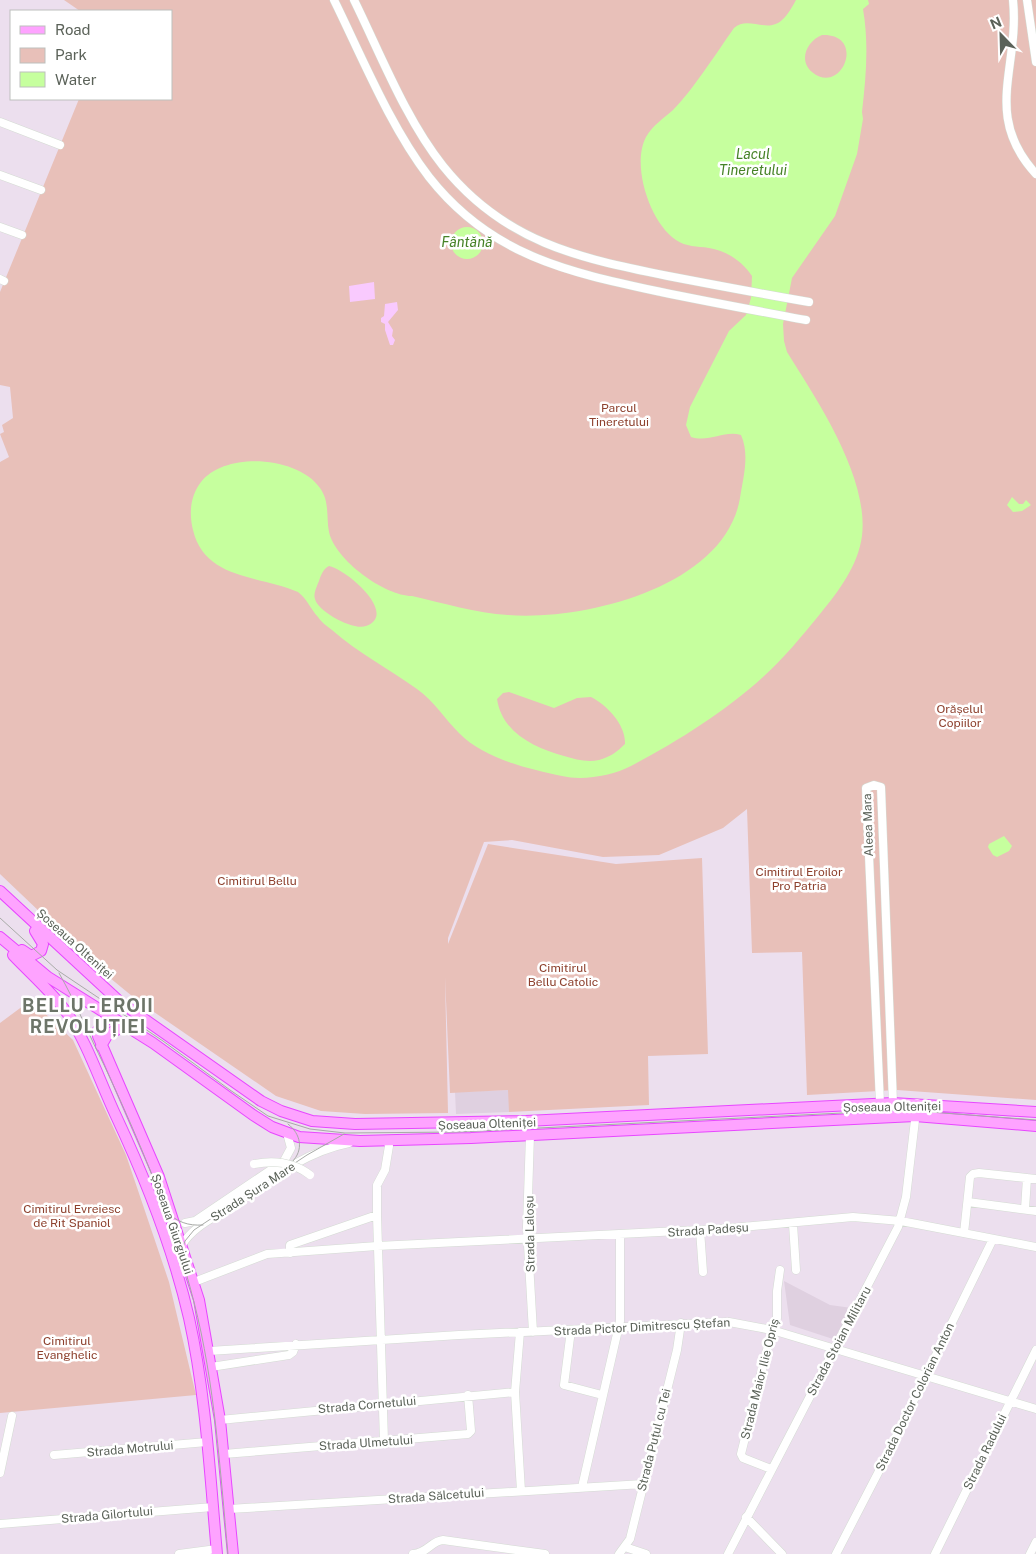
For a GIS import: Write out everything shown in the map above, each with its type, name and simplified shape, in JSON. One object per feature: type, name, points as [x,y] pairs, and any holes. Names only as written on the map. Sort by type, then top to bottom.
[{"type":"main road","points":[[0,891],[20,910],[22,917],[42,940],[41,951],[30,956],[0,935]]},
{"type":"main road","name":"Șoseaua Olteniței","points":[[20,910],[120,1002],[266,1104],[298,1117],[326,1123],[481,1123],[880,1103],[917,1103],[1036,1112]]},
{"type":"main road","name":"Șoseaua Olteniței","points":[[0,935],[48,977],[127,1025],[253,1115],[272,1127],[287,1133],[314,1139],[360,1141],[530,1135],[915,1116],[1036,1126]]},
{"type":"main road","name":"Șoseaua Giurgiului","points":[[0,942],[49,991],[66,1013],[99,1078],[142,1176],[186,1304],[207,1442],[217,1551]]},
{"type":"main road","name":"Șoseaua Giurgiului","points":[[120,1002],[98,1030],[102,1046],[149,1152],[194,1282],[209,1351],[220,1420],[233,1554]]},
{"type":"main road","points":[[102,1046],[108,1034],[127,1025]]},
{"type":"street","points":[[334,0],[410,149],[430,177],[461,212],[498,239],[558,268],[630,286],[806,320]]},
{"type":"street","points":[[354,0],[424,140],[444,167],[475,200],[503,221],[560,250],[634,269],[809,302]]},
{"type":"street","points":[[1013,0],[1014,41],[1007,85],[1007,121],[1017,151],[1036,174]]},
{"type":"street","points":[[1027,0],[1036,62]]},
{"type":"street","points":[[0,122],[60,144]]},
{"type":"street","points":[[410,149],[424,140]]},
{"type":"street","points":[[0,175],[41,190]]},
{"type":"street","points":[[461,212],[475,200]]},
{"type":"street","points":[[0,227],[22,235]]},
{"type":"street","points":[[630,286],[634,269]]},
{"type":"street","points":[[718,303],[721,286]]},
{"type":"street","name":"Aleea Mara","points":[[880,1103],[866,788],[874,785],[880,787],[893,1103]]},
{"type":"street","name":"Strada Stoian Militaru","points":[[728,1554],[901,1221],[906,1197],[917,1103]]},
{"type":"street","name":"Strada Șura Mare","points":[[185,1223],[196,1221],[284,1161],[291,1148],[287,1133]]},
{"type":"street","name":"Strada Laloșu","points":[[530,1135],[528,1239],[533,1332]]},
{"type":"street","points":[[384,1441],[379,1340],[377,1185],[385,1170],[389,1146],[387,1140]]},
{"type":"street","name":"Strada Șura Mare","points":[[182,1245],[190,1235],[203,1225],[285,1170],[331,1148],[360,1141]]},
{"type":"street","points":[[254,1164],[267,1162],[287,1163],[298,1167],[310,1175]]},
{"type":"street","points":[[964,1233],[970,1177],[973,1174],[1036,1179]]},
{"type":"street","points":[[1025,1209],[1027,1178]]},
{"type":"street","points":[[968,1202],[1036,1211]]},
{"type":"street","points":[[290,1252],[290,1245],[377,1215]]},
{"type":"street","name":"Strada Padeșu","points":[[194,1282],[267,1254],[377,1246],[700,1230],[794,1224],[853,1217],[901,1221],[1036,1247]]},
{"type":"street","points":[[174,1220],[203,1225]]},
{"type":"street","points":[[794,1224],[796,1270]]},
{"type":"street","points":[[700,1230],[703,1272]]},
{"type":"street","points":[[582,1487],[621,1317],[620,1235]]},
{"type":"street","name":"Strada Doctor Colorian Anton","points":[[836,1554],[993,1240]]},
{"type":"street","name":"Strada Maior Ilie Opriș","points":[[771,1469],[743,1458],[741,1454],[772,1330],[777,1318],[777,1291],[780,1270]]},
{"type":"street","name":"Strada Pictor Dimitrescu Ștefan","points":[[209,1351],[296,1344],[729,1322],[772,1330],[1036,1409]]},
{"type":"street","name":"Strada Puțul cu Tei","points":[[619,1554],[630,1539],[677,1350],[681,1323]]},
{"type":"street","points":[[571,1330],[564,1385],[602,1395]]},
{"type":"street","points":[[520,1332],[515,1392],[521,1490]]},
{"type":"street","points":[[211,1367],[289,1355],[293,1352],[296,1344]]},
{"type":"street","name":"Strada Radului","points":[[935,1554],[1036,1350]]},
{"type":"street","name":"Strada Cornetului","points":[[220,1420],[515,1392]]},
{"type":"street","name":"Strada Ulmetului","points":[[224,1454],[468,1434],[471,1431],[468,1395]]},
{"type":"street","points":[[0,1473],[12,1416]]},
{"type":"street","name":"Strada Motrului","points":[[54,1455],[207,1442]]},
{"type":"street","name":"Strada Sălcetului","points":[[229,1509],[643,1484]]},
{"type":"street","name":"Strada Gilortului","points":[[0,1524],[213,1506]]},
{"type":"street","points":[[746,1517],[782,1554]]},
{"type":"street","points":[[413,1554],[424,1553],[436,1542],[444,1540],[545,1554]]},
{"type":"street","points":[[1030,1554],[1036,1542]]},
{"type":"street","points":[[625,1547],[646,1554]]},
{"type":"street","points":[[179,1554],[217,1551]]},
{"type":"shaded area","points":[[509,1090],[509,1112],[456,1114],[455,1092]]},
{"type":"shaded area","points":[[784,1281],[830,1305],[852,1308],[836,1340],[790,1325]]},
{"type":"green space","name":"Parcul Tineretului","points":[[64,0],[1036,0],[1036,1100],[897,1090],[807,1095],[802,952],[752,953],[747,809],[723,828],[659,855],[603,857],[512,840],[484,842],[448,938],[448,944],[488,844],[616,864],[702,858],[708,1054],[648,1056],[649,1105],[509,1112],[508,1090],[450,1093],[445,977],[448,1113],[365,1114],[321,1111],[276,1096],[138,1001],[104,973],[0,874],[0,462],[9,457],[0,434],[4,432],[2,425],[13,418],[10,387],[0,385],[0,292],[79,100],[172,100],[172,10],[79,10]]},
{"type":"green space","name":"Cimitirul Evreiesc de Rit Spaniol","points":[[31,1000],[73,1040],[126,1155],[169,1282],[196,1395],[0,1413],[0,1023]]},
{"type":"sand","points":[[374,282],[375,299],[350,302],[349,286]]},
{"type":"sand","points":[[397,302],[398,310],[388,322],[393,330],[392,336],[395,340],[393,345],[390,345],[385,324],[381,322],[381,318],[384,316],[385,304]]},
{"type":"water","name":"Lacul Tineretului","points":[[796,0],[868,0],[869,4],[863,9],[866,35],[865,86],[863,119],[857,154],[835,216],[792,278],[783,324],[787,352],[826,416],[849,465],[857,489],[862,513],[862,536],[852,568],[834,597],[800,639],[749,690],[700,726],[631,766],[606,775],[579,778],[535,770],[493,756],[469,742],[423,694],[352,646],[324,624],[298,592],[235,573],[221,567],[209,558],[199,546],[193,530],[191,511],[197,487],[212,472],[227,465],[243,462],[261,461],[296,469],[310,477],[323,493],[329,532],[333,543],[351,565],[375,583],[401,594],[496,614],[539,615],[574,612],[611,604],[647,592],[680,576],[708,555],[729,529],[740,498],[745,466],[744,443],[741,435],[735,434],[704,439],[691,437],[686,425],[690,407],[729,331],[746,315],[751,298],[752,276],[739,261],[728,254],[716,249],[684,244],[667,232],[658,221],[646,193],[642,177],[642,149],[649,133],[689,92],[734,28],[739,24],[745,23],[776,24],[786,16]],"holes":[[[822,35],[836,37],[844,43],[847,52],[845,62],[840,71],[833,76],[823,78],[812,72],[808,67],[805,57],[806,51],[812,42]],[[327,567],[337,569],[357,583],[373,603],[377,612],[375,620],[366,626],[353,626],[329,615],[318,604],[315,592],[321,574]],[[509,692],[554,708],[577,698],[591,697],[614,716],[622,730],[625,744],[610,756],[599,760],[581,760],[553,753],[531,743],[513,730],[500,711],[497,699],[503,693]]]},
{"type":"water","name":"Fântănă","points":[[467,227],[473,228],[478,232],[482,237],[482,249],[478,254],[473,258],[467,259],[461,258],[456,254],[452,249],[451,243],[452,237],[456,232],[461,228]]},
{"type":"water","points":[[1012,497],[1019,504],[1023,504],[1026,500],[1031,505],[1022,511],[1013,512],[1007,505]]},
{"type":"water","points":[[1004,836],[1012,846],[1009,851],[997,857],[993,855],[988,847],[989,844]]},
{"type":"tram line","points":[[0,918],[57,970],[163,1041],[268,1116],[310,1129],[345,1133],[458,1132],[903,1110],[1036,1120]]},
{"type":"tram line","points":[[59,973],[77,1007],[143,1152],[166,1211],[186,1271],[201,1333],[212,1396],[228,1554]]},
{"type":"tram line","points":[[288,1124],[296,1132],[299,1142],[298,1152],[292,1162]]},
{"type":"tram line","points":[[180,1255],[185,1241],[194,1230],[307,1155],[344,1134]]},
{"type":"tram line","points":[[167,1212],[183,1223],[203,1225]]},
{"type":"district","name":"BELLU - EROII REVOLUȚIEI","points":[[88,1016]]},
{"type":"park label","name":"Orășelul Copiilor","points":[[960,716]]},
{"type":"park label","name":"Cimitirul Eroilor Pro Patria","points":[[799,879]]},
{"type":"park label","name":"Cimitirul Bellu","points":[[257,881]]},
{"type":"park label","name":"Cimitirul Bellu Catolic","points":[[563,975]]},
{"type":"park label","name":"Cimitirul Evanghelic","points":[[67,1348]]}]
